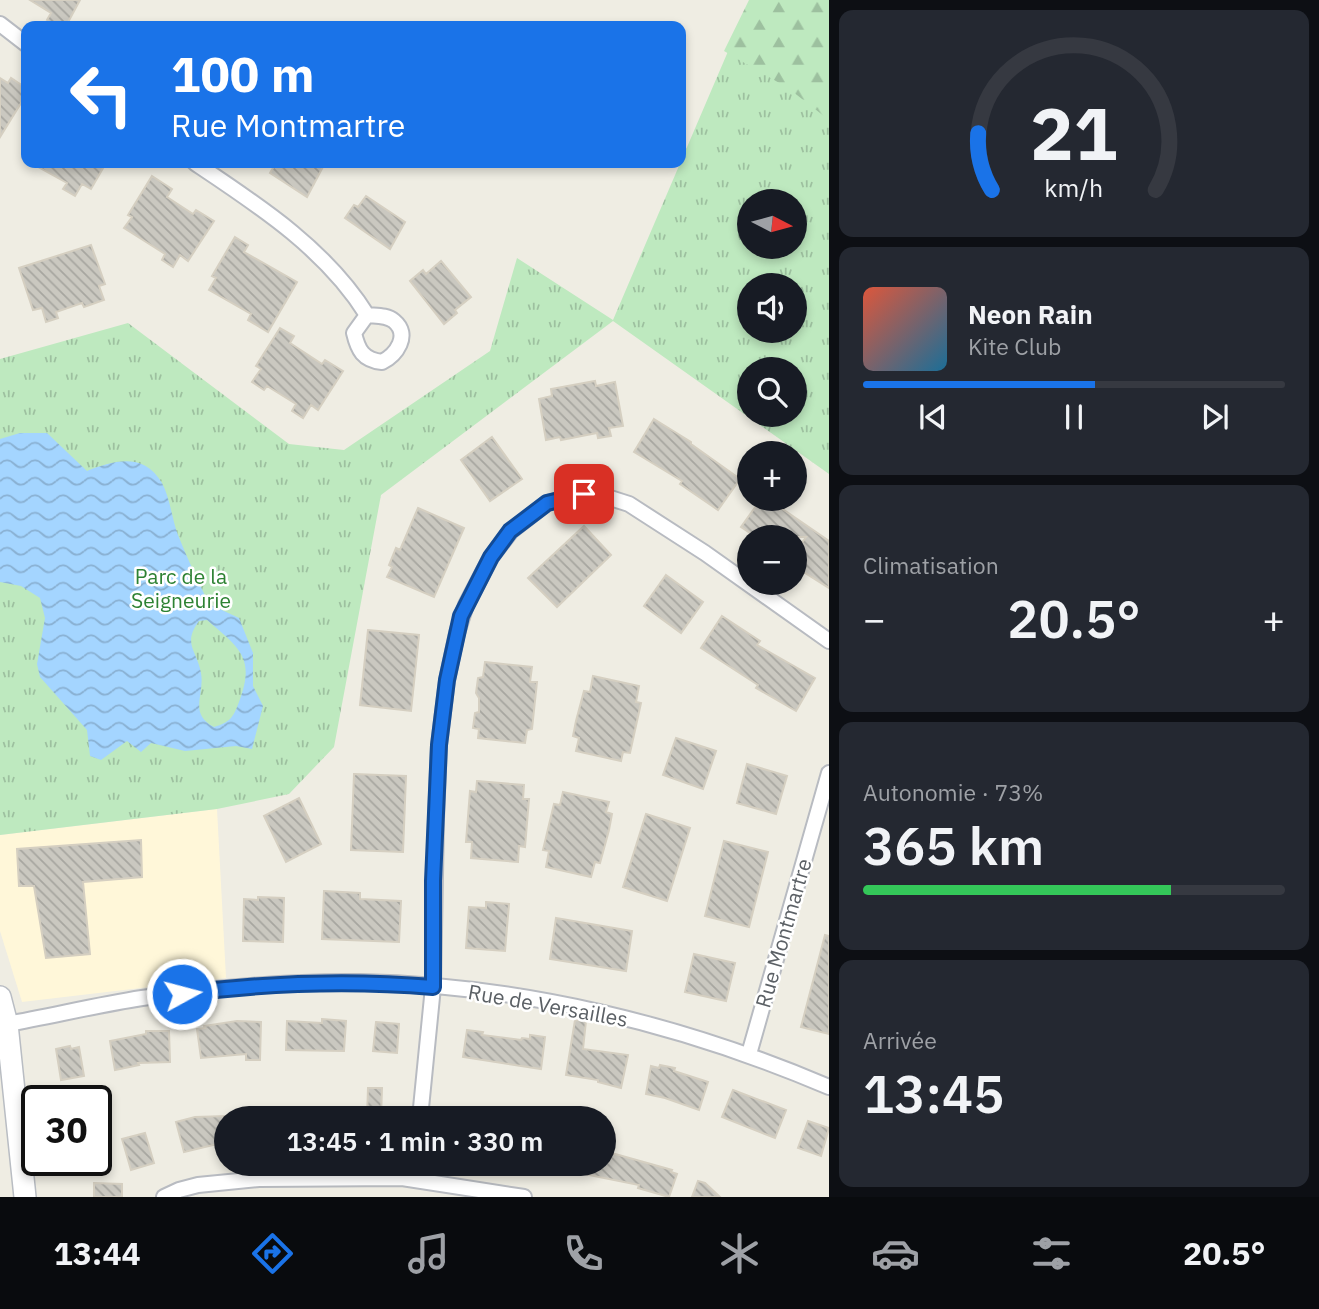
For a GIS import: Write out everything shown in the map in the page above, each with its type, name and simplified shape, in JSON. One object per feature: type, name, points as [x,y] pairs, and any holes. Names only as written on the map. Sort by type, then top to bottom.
[{"type":"street","points":[[0,24],[21,40]]},
{"type":"street","points":[[202,168],[302,240],[355,296],[367,315]]},
{"type":"street","points":[[421,1106],[433,987],[439,745],[447,680],[466,605],[491,557],[510,531],[547,503],[584,494],[604,496],[629,504],[705,553],[829,641]]},
{"type":"street","name":"Rue Montmartre","points":[[749,1054],[829,772]]},
{"type":"street","name":"Rue de Versailles","points":[[7,1024],[142,998],[224,989],[359,982],[433,987],[513,996],[661,1027],[749,1054],[829,1087]]},
{"type":"street","points":[[0,997],[7,1024],[25,1197]]},
{"type":"street","points":[[164,1197],[178,1189],[198,1185],[317,1176]]},
{"type":"street","points":[[436,1176],[524,1197]]},
{"type":"shaded area","points":[[217,809],[226,978],[22,1002],[0,931],[0,835]]},
{"type":"green space","points":[[749,0],[829,0],[829,120],[788,88],[724,51]]},
{"type":"green space","name":"Parc de la Seigneurie","points":[[750,0],[829,0],[829,474],[807,458],[807,441],[782,441],[763,427],[807,427],[807,357],[737,357],[737,409],[613,321],[381,495],[334,747],[289,794],[217,809],[0,835],[0,359],[128,323],[289,444],[344,450],[490,351],[517,258],[613,320],[678,168],[686,168],[686,149]]},
{"type":"water","points":[[20,433],[47,433],[87,471],[128,461],[146,466],[155,473],[165,489],[178,535],[209,604],[239,618],[253,653],[253,686],[263,706],[252,749],[236,746],[185,751],[151,743],[141,752],[127,741],[101,760],[90,756],[87,730],[40,677],[37,664],[45,618],[40,598],[21,586],[0,582],[0,439]],"holes":[[[207,620],[236,646],[245,664],[246,674],[233,716],[214,727],[206,722],[200,710],[201,673],[191,641],[199,621]]]},
{"type":"building","points":[[30,0],[80,0],[69,21],[49,21],[51,13]]},
{"type":"building","points":[[0,78],[8,83],[11,78],[21,85],[21,103],[0,137]]},
{"type":"building","points":[[40,168],[103,168],[91,189],[82,184],[75,196],[63,189],[67,183]]},
{"type":"building","points":[[273,168],[322,168],[307,197],[270,173]]},
{"type":"building","points":[[152,176],[172,189],[167,197],[193,214],[196,210],[214,221],[188,261],[180,255],[173,267],[162,260],[165,254],[124,228],[132,217],[128,215]]},
{"type":"building","points":[[366,196],[405,222],[390,249],[345,218],[354,205],[358,207]]},
{"type":"building","points":[[235,237],[248,245],[244,252],[297,282],[268,332],[248,320],[251,314],[209,290],[216,278],[212,276]]},
{"type":"building","points":[[91,245],[105,284],[99,286],[104,300],[84,307],[82,303],[56,312],[58,318],[46,322],[42,308],[33,310],[19,268]]},
{"type":"building","points":[[441,261],[471,297],[455,310],[457,313],[444,324],[410,281],[423,270],[426,274]]},
{"type":"building","points":[[280,328],[294,336],[290,343],[322,364],[325,360],[343,371],[318,410],[311,405],[303,418],[292,411],[296,404],[267,386],[264,390],[252,382],[261,369],[256,366]]},
{"type":"building","points":[[595,381],[596,386],[615,382],[623,426],[609,428],[611,436],[598,438],[597,433],[546,440],[539,399],[552,396],[551,389]]},
{"type":"building","points":[[654,419],[691,442],[737,477],[737,483],[718,510],[680,484],[682,481],[634,452]]},
{"type":"building","points":[[492,437],[522,479],[490,501],[461,460]]},
{"type":"building","points":[[418,508],[464,528],[434,597],[387,577],[396,548],[400,550]]},
{"type":"building","points":[[752,511],[785,511],[806,525],[742,525]]},
{"type":"building","points":[[584,526],[611,555],[557,607],[528,578]]},
{"type":"building","points":[[807,526],[829,541],[829,588],[807,574]]},
{"type":"building","points":[[666,575],[703,602],[681,633],[644,606]]},
{"type":"building","points":[[722,616],[760,641],[757,645],[815,678],[796,711],[756,688],[758,685],[701,648]]},
{"type":"building","points":[[368,630],[419,635],[411,711],[360,705]]},
{"type":"building","points":[[485,662],[532,667],[530,682],[537,682],[532,729],[527,730],[525,743],[478,738],[479,729],[473,728],[475,713],[479,712],[479,698],[476,693],[478,678],[483,677]]},
{"type":"building","points":[[593,676],[639,686],[636,702],[641,703],[630,753],[623,752],[621,761],[576,751],[579,738],[573,736],[576,721],[584,691],[590,692]]},
{"type":"building","points":[[676,738],[716,751],[703,789],[663,775]]},
{"type":"building","points":[[747,764],[787,776],[776,814],[737,803]]},
{"type":"building","points":[[354,774],[406,776],[403,852],[351,850]]},
{"type":"building","points":[[477,781],[524,785],[523,799],[529,799],[525,847],[519,846],[518,862],[471,858],[472,842],[466,842],[470,791],[476,792]]},
{"type":"building","points":[[563,792],[609,802],[606,812],[612,814],[609,830],[600,863],[595,862],[591,877],[546,867],[549,851],[543,850],[554,804],[560,805]]},
{"type":"building","points":[[299,798],[321,844],[286,862],[264,816]]},
{"type":"building","points":[[646,814],[690,828],[667,901],[623,887]]},
{"type":"building","points":[[141,840],[142,877],[83,882],[90,954],[46,958],[34,886],[19,886],[17,849]]},
{"type":"building","points":[[724,841],[768,852],[749,927],[705,916]]},
{"type":"building","points":[[324,891],[360,893],[360,899],[401,901],[399,942],[322,939]]},
{"type":"building","points":[[258,897],[284,898],[283,942],[243,941],[244,899],[258,900]]},
{"type":"building","points":[[486,902],[509,904],[505,951],[466,948],[469,907],[486,908]]},
{"type":"building","points":[[556,918],[632,931],[626,971],[550,959]]},
{"type":"building","points":[[825,935],[829,936],[829,1034],[801,1027]]},
{"type":"building","points":[[694,954],[735,963],[726,1001],[685,992]]},
{"type":"building","points":[[322,1019],[346,1021],[344,1051],[286,1050],[287,1021],[322,1023]]},
{"type":"building","points":[[575,1020],[586,1021],[583,1049],[628,1055],[621,1088],[598,1080],[566,1075]]},
{"type":"building","points":[[237,1021],[261,1022],[260,1060],[246,1060],[246,1054],[201,1058],[197,1029]]},
{"type":"building","points":[[376,1022],[399,1024],[397,1053],[373,1051]]},
{"type":"building","points":[[467,1030],[483,1032],[482,1035],[521,1040],[530,1039],[530,1035],[545,1037],[541,1069],[463,1057]]},
{"type":"building","points":[[146,1031],[169,1031],[170,1062],[138,1063],[139,1065],[115,1070],[110,1041],[146,1034]]},
{"type":"building","points":[[70,1046],[71,1049],[79,1047],[84,1076],[61,1080],[56,1049]]},
{"type":"building","points":[[660,1065],[675,1068],[674,1071],[708,1082],[699,1110],[646,1094],[651,1066],[659,1068]]},
{"type":"building","points":[[368,1088],[382,1088],[381,1106],[367,1106]]},
{"type":"building","points":[[733,1090],[786,1110],[775,1138],[722,1117]]},
{"type":"building","points":[[214,1116],[214,1145],[184,1152],[176,1122],[195,1117]]},
{"type":"building","points":[[808,1121],[829,1128],[821,1156],[798,1148]]},
{"type":"building","points":[[145,1133],[154,1163],[131,1170],[122,1139]]},
{"type":"building","points":[[616,1154],[672,1170],[671,1172],[677,1174],[669,1197],[638,1188],[639,1185],[594,1176],[616,1176]]},
{"type":"building","points":[[698,1181],[705,1183],[720,1197],[692,1197]]},
{"type":"building","points":[[94,1183],[122,1184],[122,1197],[94,1197]]},
{"type":"route","points":[[182,994],[274,985],[359,982],[433,987],[433,881],[439,745],[447,680],[461,616],[491,557],[510,531],[547,503],[584,494]]}]
